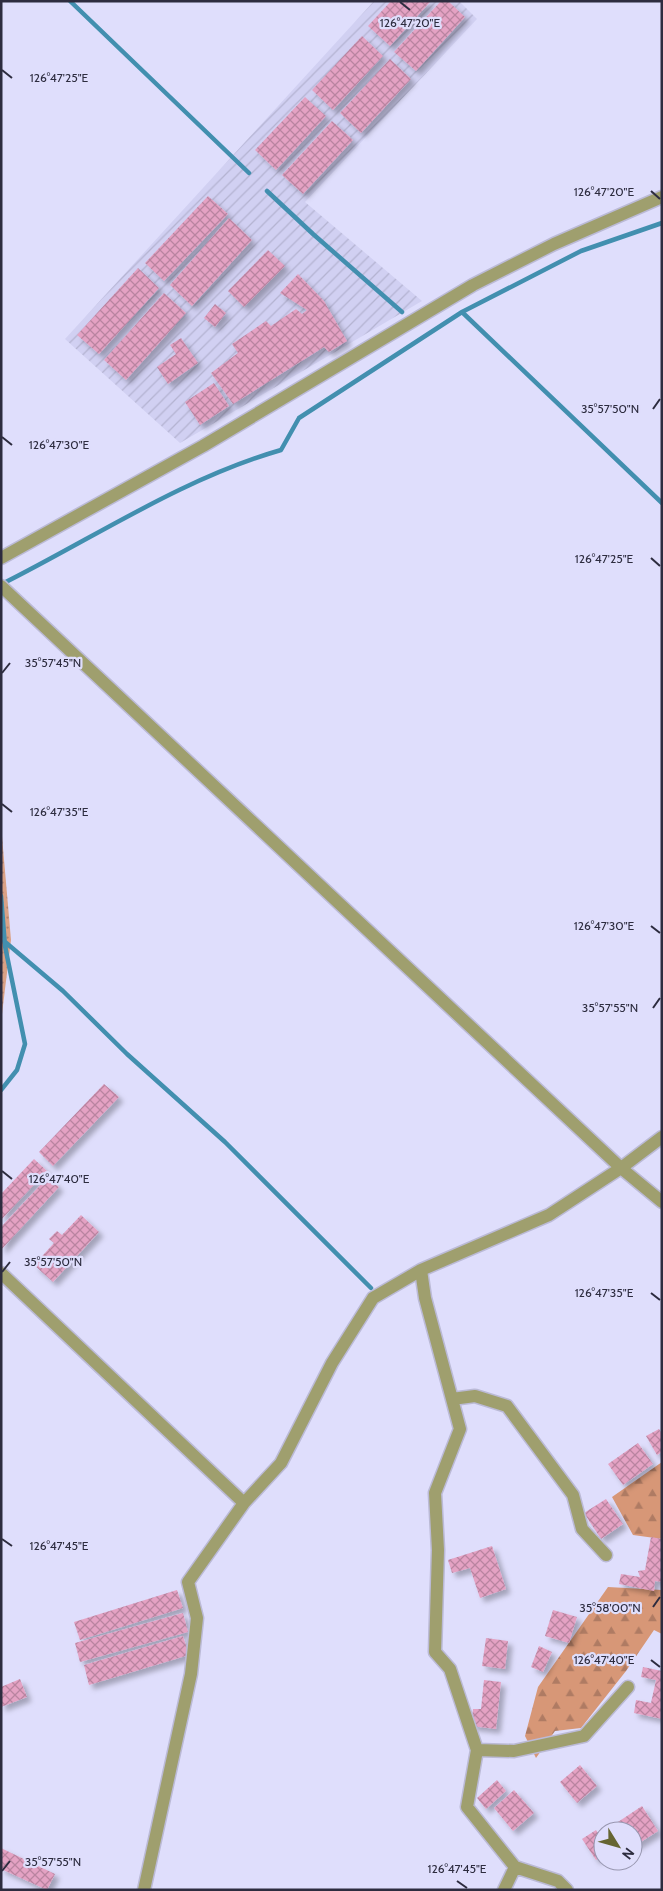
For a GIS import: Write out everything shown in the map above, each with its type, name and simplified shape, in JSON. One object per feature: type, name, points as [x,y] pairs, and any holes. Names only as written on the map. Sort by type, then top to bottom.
[{"type":"street","points":[[1,558],[203,446],[473,286],[554,244],[662,197]]},
{"type":"street","points":[[3,587],[622,1168],[662,1202]]},
{"type":"street","points":[[144,1890],[192,1674],[197,1618],[188,1582],[244,1503],[281,1463],[332,1363],[373,1298],[421,1270],[549,1214],[622,1168],[662,1137]]},
{"type":"street","points":[[421,1270],[425,1298],[460,1429],[436,1493],[438,1550],[435,1652],[450,1669],[477,1750],[467,1807],[515,1867],[558,1881],[567,1890]]},
{"type":"street","points":[[1,1273],[244,1503]]},
{"type":"street","points":[[452,1399],[475,1396],[507,1406],[573,1495],[582,1529],[606,1555]]},
{"type":"street","points":[[477,1750],[514,1751],[584,1736],[628,1687]]},
{"type":"street","points":[[504,1890],[515,1867]]},
{"type":"shaded area","points":[[374,1],[459,1],[477,19],[305,202],[422,301],[180,443],[65,339]]},
{"type":"shaded area","points":[[1,825],[11,940],[1,1022]]},
{"type":"green space","points":[[662,1462],[662,1539],[633,1535],[612,1497]]},
{"type":"green space","points":[[608,1587],[662,1590],[662,1634],[654,1630],[626,1671],[581,1728],[555,1731],[536,1758],[525,1736],[538,1687]]},
{"type":"building","points":[[391,1],[431,1],[390,46],[368,26]]},
{"type":"building","points":[[441,1],[448,1],[465,17],[416,71],[394,52]]},
{"type":"building","points":[[362,36],[383,56],[333,110],[312,90]]},
{"type":"building","points":[[390,59],[411,79],[361,133],[340,113]]},
{"type":"building","points":[[305,97],[326,116],[276,170],[255,150]]},
{"type":"building","points":[[332,121],[353,140],[303,194],[282,175]]},
{"type":"building","points":[[208,196],[228,214],[164,281],[145,263]]},
{"type":"building","points":[[229,218],[252,240],[192,306],[170,285]]},
{"type":"building","points":[[268,250],[285,266],[244,307],[228,291]]},
{"type":"building","points":[[138,268],[159,288],[99,354],[77,335]]},
{"type":"building","points":[[298,274],[324,301],[347,341],[329,352],[324,347],[233,404],[211,373],[238,353],[232,344],[266,321],[271,326],[296,309],[302,314],[307,310],[280,293]]},
{"type":"building","points":[[164,293],[186,313],[126,380],[104,360]]},
{"type":"building","points":[[215,304],[226,313],[215,327],[204,318]]},
{"type":"building","points":[[181,338],[198,363],[168,384],[157,367],[176,354],[170,345]]},
{"type":"building","points":[[214,383],[229,406],[200,425],[185,402]]},
{"type":"building","points":[[104,1084],[119,1097],[53,1166],[39,1152]]},
{"type":"building","points":[[34,1159],[47,1171],[1,1220],[1,1194]]},
{"type":"building","points":[[48,1177],[59,1187],[1,1250],[1,1227]]},
{"type":"building","points":[[81,1215],[99,1232],[53,1282],[34,1265],[54,1243],[49,1239],[57,1231],[62,1235]]},
{"type":"building","points":[[659,1429],[662,1434],[662,1452],[657,1455],[646,1436]]},
{"type":"building","points":[[638,1443],[653,1464],[623,1485],[608,1464]]},
{"type":"building","points":[[606,1499],[623,1524],[601,1539],[584,1513]]},
{"type":"building","points":[[651,1537],[662,1539],[662,1582],[655,1581],[654,1591],[619,1584],[621,1574],[640,1577],[638,1571],[645,1570]]},
{"type":"building","points":[[492,1546],[506,1589],[480,1598],[470,1568],[452,1573],[448,1560]]},
{"type":"building","points":[[177,1590],[183,1608],[80,1640],[74,1622]]},
{"type":"building","points":[[553,1610],[577,1617],[569,1643],[545,1636]]},
{"type":"building","points":[[183,1613],[188,1632],[80,1662],[75,1643]]},
{"type":"building","points":[[183,1636],[189,1655],[89,1685],[84,1665]]},
{"type":"building","points":[[486,1638],[508,1641],[505,1669],[482,1666]]},
{"type":"building","points":[[539,1646],[552,1652],[543,1672],[531,1667]]},
{"type":"building","points":[[643,1667],[662,1671],[662,1719],[634,1713],[636,1700],[651,1703],[656,1680],[641,1677]]},
{"type":"building","points":[[20,1679],[27,1697],[1,1707],[1,1687]]},
{"type":"building","points":[[484,1680],[501,1682],[496,1729],[471,1726],[473,1709],[481,1709]]},
{"type":"building","points":[[580,1765],[597,1786],[577,1803],[560,1782]]},
{"type":"building","points":[[497,1780],[506,1791],[486,1809],[477,1798]]},
{"type":"building","points":[[514,1790],[534,1813],[513,1831],[494,1808]]},
{"type":"building","points":[[642,1806],[658,1831],[643,1841],[643,1821],[620,1821]]},
{"type":"building","points":[[593,1832],[593,1856],[582,1839]]},
{"type":"building","points":[[1,1848],[55,1874],[47,1890],[1,1869]]},
{"type":"waterway","points":[[70,1],[249,173]]},
{"type":"waterway","points":[[267,191],[402,312]]},
{"type":"waterway","points":[[2,584],[173,493],[244,462],[281,450],[299,418],[462,312],[581,251],[662,223]]},
{"type":"waterway","points":[[462,312],[662,503]]},
{"type":"waterway","points":[[1,896],[5,946],[25,1044],[17,1070],[1,1090]]},
{"type":"waterway","points":[[4,941],[63,991],[127,1054],[225,1142],[371,1288]]}]
